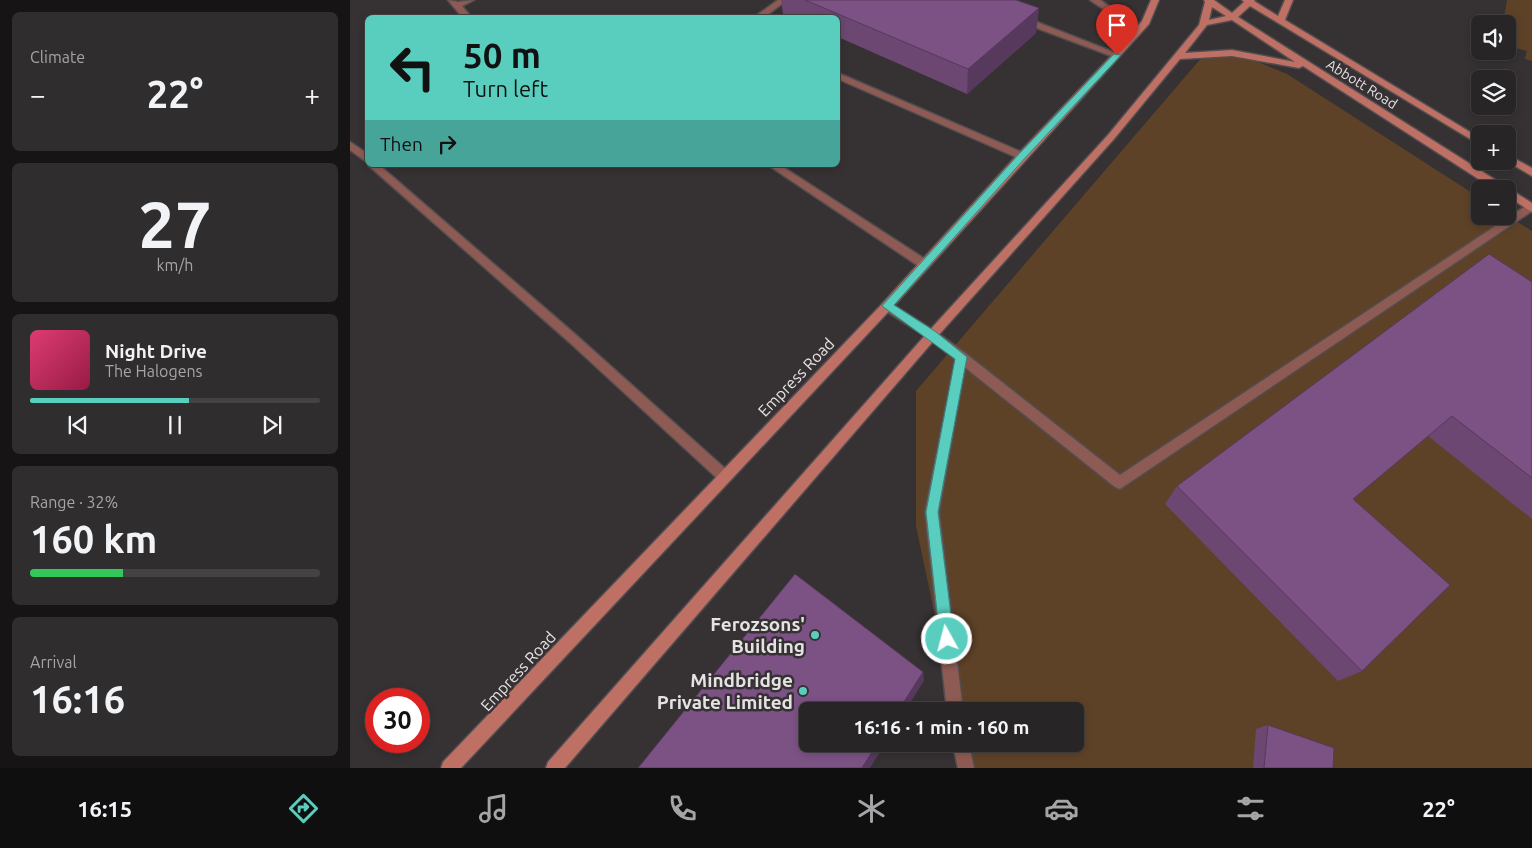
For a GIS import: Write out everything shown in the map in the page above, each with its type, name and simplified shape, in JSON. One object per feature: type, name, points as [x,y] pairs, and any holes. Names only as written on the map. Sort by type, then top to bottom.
[{"type":"main road","name":"Empress Road","points":[[449,768],[887,306],[1146,22],[1155,0]]},
{"type":"main road","points":[[554,768],[932,335],[1111,137],[1204,23],[1210,0]]},
{"type":"main road","name":"Abbott Road","points":[[1210,0],[1232,18],[1488,180]]},
{"type":"main road","points":[[1280,21],[1289,0]]},
{"type":"main road","points":[[1204,23],[1232,18],[1249,1]]},
{"type":"main road","name":"Abbott Road","points":[[1249,1],[1471,137]]},
{"type":"main road","points":[[1178,56],[1211,53],[1250,55],[1309,67]]},
{"type":"main road","points":[[1516,163],[1532,173]]},
{"type":"main road","points":[[1516,197],[1531,207]]},
{"type":"street","points":[[454,2],[470,0]]},
{"type":"street","points":[[761,15],[783,0]]},
{"type":"street","points":[[1094,0],[1139,29]]},
{"type":"street","points":[[454,2],[465,15]]},
{"type":"street","points":[[1016,17],[1117,55]]},
{"type":"street","points":[[840,77],[1022,156]]},
{"type":"street","points":[[350,145],[365,158]]},
{"type":"street","points":[[375,167],[572,338],[724,476]]},
{"type":"street","points":[[776,167],[924,264]]},
{"type":"street","points":[[887,306],[932,335],[961,357],[1120,483],[1531,207]]},
{"type":"street","points":[[954,702],[932,512],[961,357]]},
{"type":"street","points":[[963,752],[966,768]]},
{"type":"shaded area","points":[[1507,0],[1532,0],[1532,61],[1525,59],[1527,51],[1516,48],[1516,15],[1504,15]]},
{"type":"shaded area","points":[[1221,53],[1253,60],[1287,74],[1471,192],[1471,225],[1516,225],[1516,221],[1532,231],[1532,768],[966,768],[963,752],[1084,752],[1084,702],[953,702],[916,526],[916,391],[1203,56]]},
{"type":"building","points":[[805,0],[1016,0],[1039,8],[968,69]]},
{"type":"building","points":[[1489,254],[1532,282],[1532,478],[1452,416],[1353,499],[1450,585],[1362,671],[1177,486]]},
{"type":"building","name":"Ferozsons' Building","points":[[795,574],[923,672],[904,702],[799,702],[799,752],[872,752],[862,768],[638,768]]},
{"type":"building","points":[[1268,725],[1334,748],[1333,768],[1264,768]]},
{"type":"place","name":"Ferozsons' Building","points":[[815,635]]},
{"type":"place","name":"Mindbridge Private Limited","points":[[803,691]]},
{"type":"route","points":[[947,639],[932,512],[961,357],[932,335],[887,306],[1022,156],[1117,55]]}]
